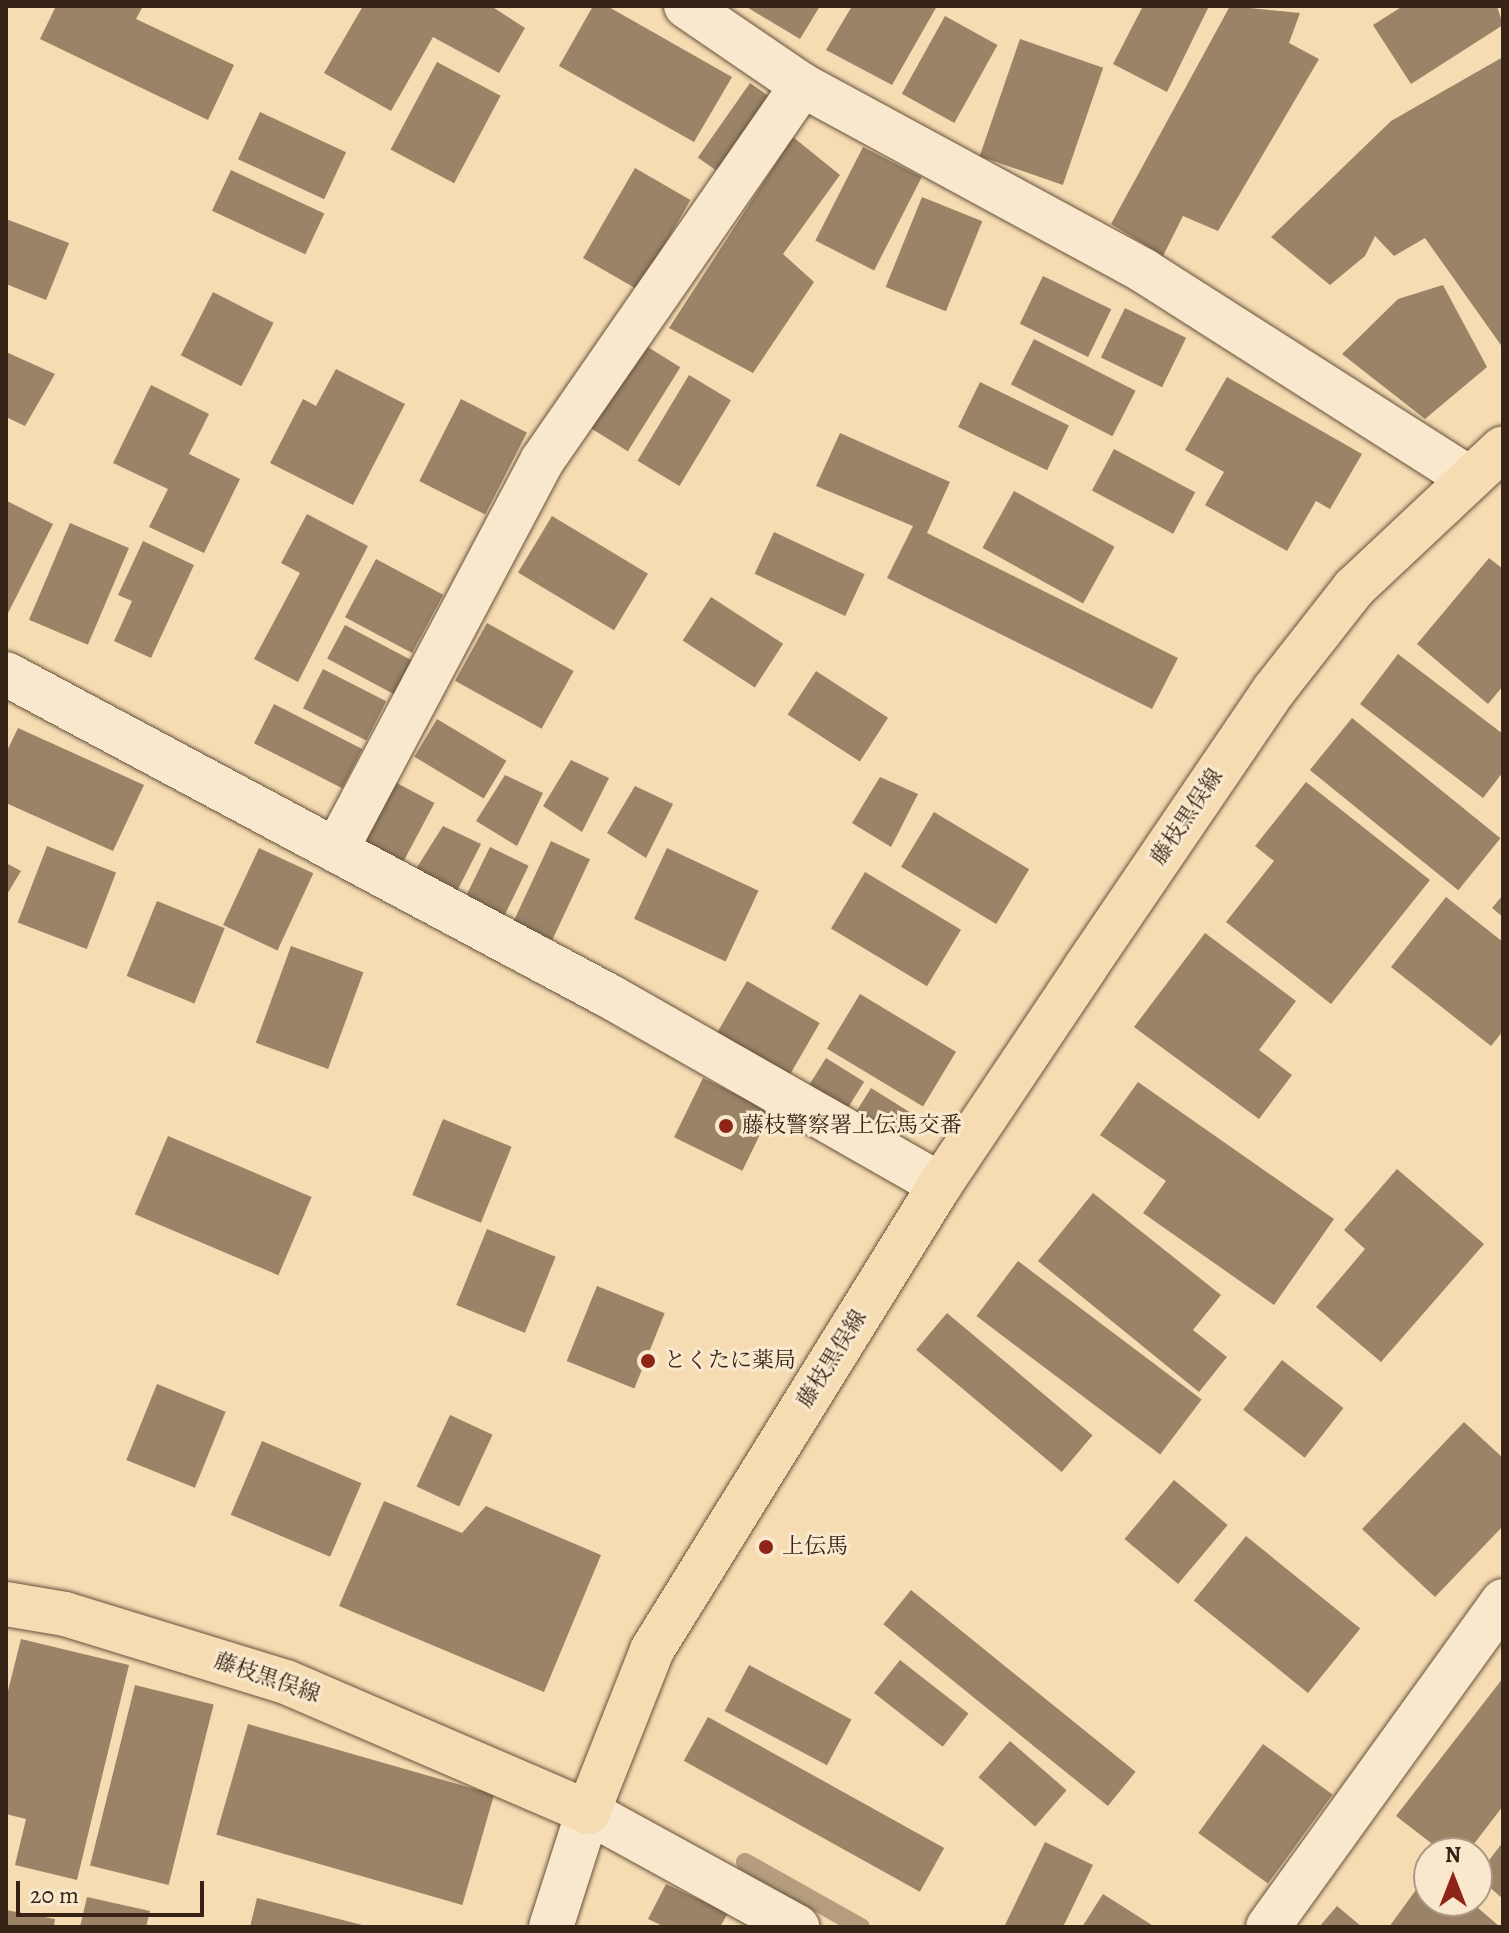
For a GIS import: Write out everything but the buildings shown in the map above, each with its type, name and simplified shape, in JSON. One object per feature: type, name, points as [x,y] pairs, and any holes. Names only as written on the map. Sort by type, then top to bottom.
[{"type":"main road","name":"藤枝黒俣線","points":[[6,1604],[65,1614],[286,1682],[588,1812],[652,1650],[940,1185],[1274,690],[1354,588],[1493,459]]},
{"type":"street","points":[[686,6],[802,85],[1493,459]]},
{"type":"street","points":[[336,850],[542,461],[802,85]]},
{"type":"street","points":[[6,674],[336,850],[940,1185]]},
{"type":"street","points":[[1268,1927],[1503,1601]]},
{"type":"street","points":[[551,1927],[588,1812],[797,1927]]},
{"type":"waterway","points":[[745,1862],[861,1927]]},
{"type":"place","name":"藤枝警察署上伝馬交番","points":[[726,1126]]},
{"type":"place","name":"とくたに薬局","points":[[648,1361]]},
{"type":"place","name":"上伝馬","points":[[766,1547]]}]
